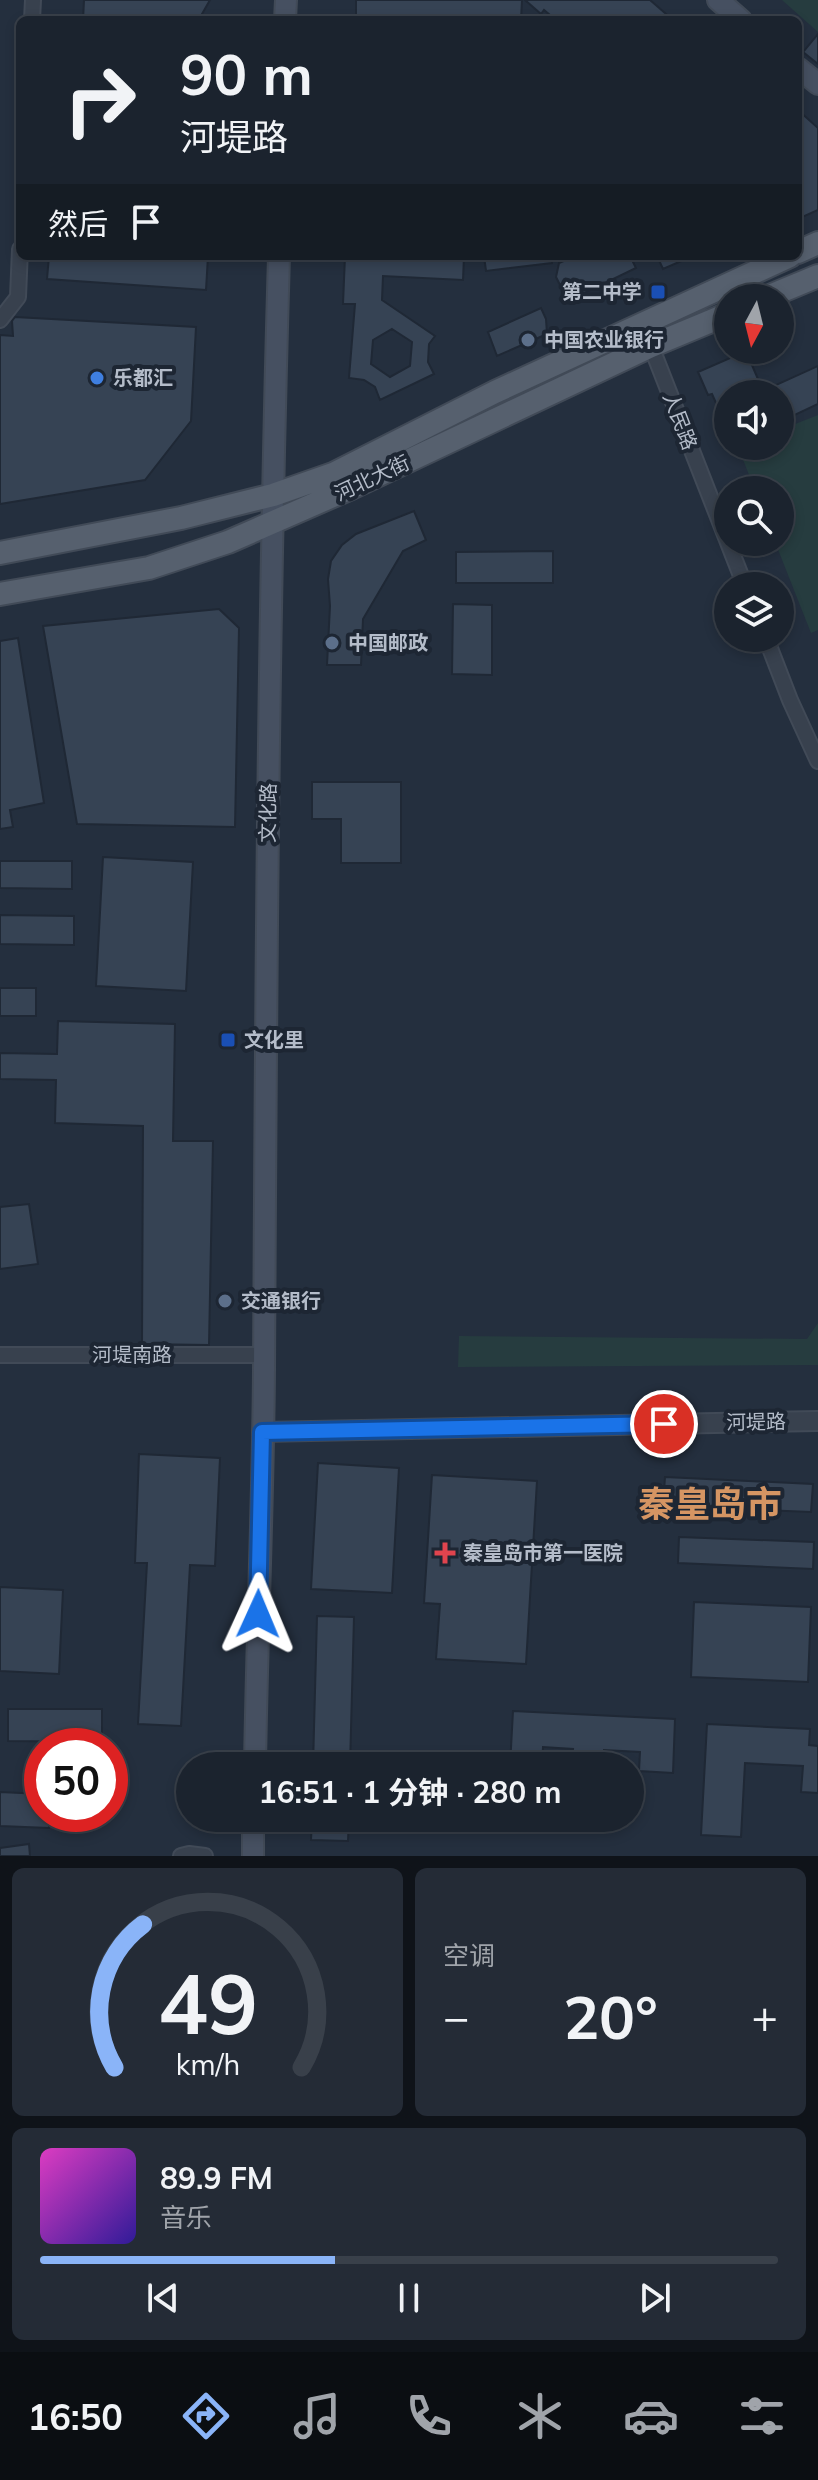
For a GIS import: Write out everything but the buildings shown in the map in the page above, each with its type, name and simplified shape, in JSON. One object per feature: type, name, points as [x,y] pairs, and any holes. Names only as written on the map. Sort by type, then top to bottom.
[{"type":"main road","points":[[718,0],[736,16]]},
{"type":"main road","points":[[802,71],[818,84]]},
{"type":"main road","name":"文化路","points":[[262,1432],[272,522],[279,260]]},
{"type":"main road","points":[[0,553],[181,518],[273,495],[333,474],[495,392],[781,260]]},
{"type":"main road","points":[[794,286],[818,276]]},
{"type":"main road","name":"河北大街","points":[[0,594],[149,568],[228,542],[714,320]]},
{"type":"main road","points":[[255,1752],[262,1432]]},
{"type":"main road","points":[[253,1832],[253,1856]]},
{"type":"street","points":[[0,320],[18,297],[20,260]]},
{"type":"street","name":"人民路","points":[[651,346],[740,572]]},
{"type":"street","points":[[771,652],[818,761]]},
{"type":"street","name":"河堤南路","points":[[0,1355],[264,1363]]},
{"type":"street","name":"河堤路","points":[[262,1432],[818,1421]]},
{"type":"street","points":[[181,1856],[205,1856]]},
{"type":"green space","points":[[782,0],[818,0],[818,32],[802,16]]},
{"type":"green space","points":[[818,415],[818,630],[811,633],[794,590],[794,572],[787,572],[781,556],[794,556],[794,476],[749,476],[743,460],[794,460],[794,424]]},
{"type":"green space","points":[[818,1323],[818,1365],[458,1367],[459,1336],[807,1339]]},
{"type":"place","name":"第二中学","points":[[658,292]]},
{"type":"place","name":"中国农业银行","points":[[528,340]]},
{"type":"place","name":"乐都汇","points":[[97,378]]},
{"type":"place","name":"中国邮政","points":[[332,643]]},
{"type":"place","name":"文化里","points":[[228,1040]]},
{"type":"place","name":"交通银行","points":[[225,1301]]},
{"type":"place","name":"秦皇岛市第一医院","points":[[445,1553]]},
{"type":"district","name":"秦皇岛市","points":[[710,1504]]},
{"type":"route","points":[[258,1614],[262,1432],[664,1424]]}]
